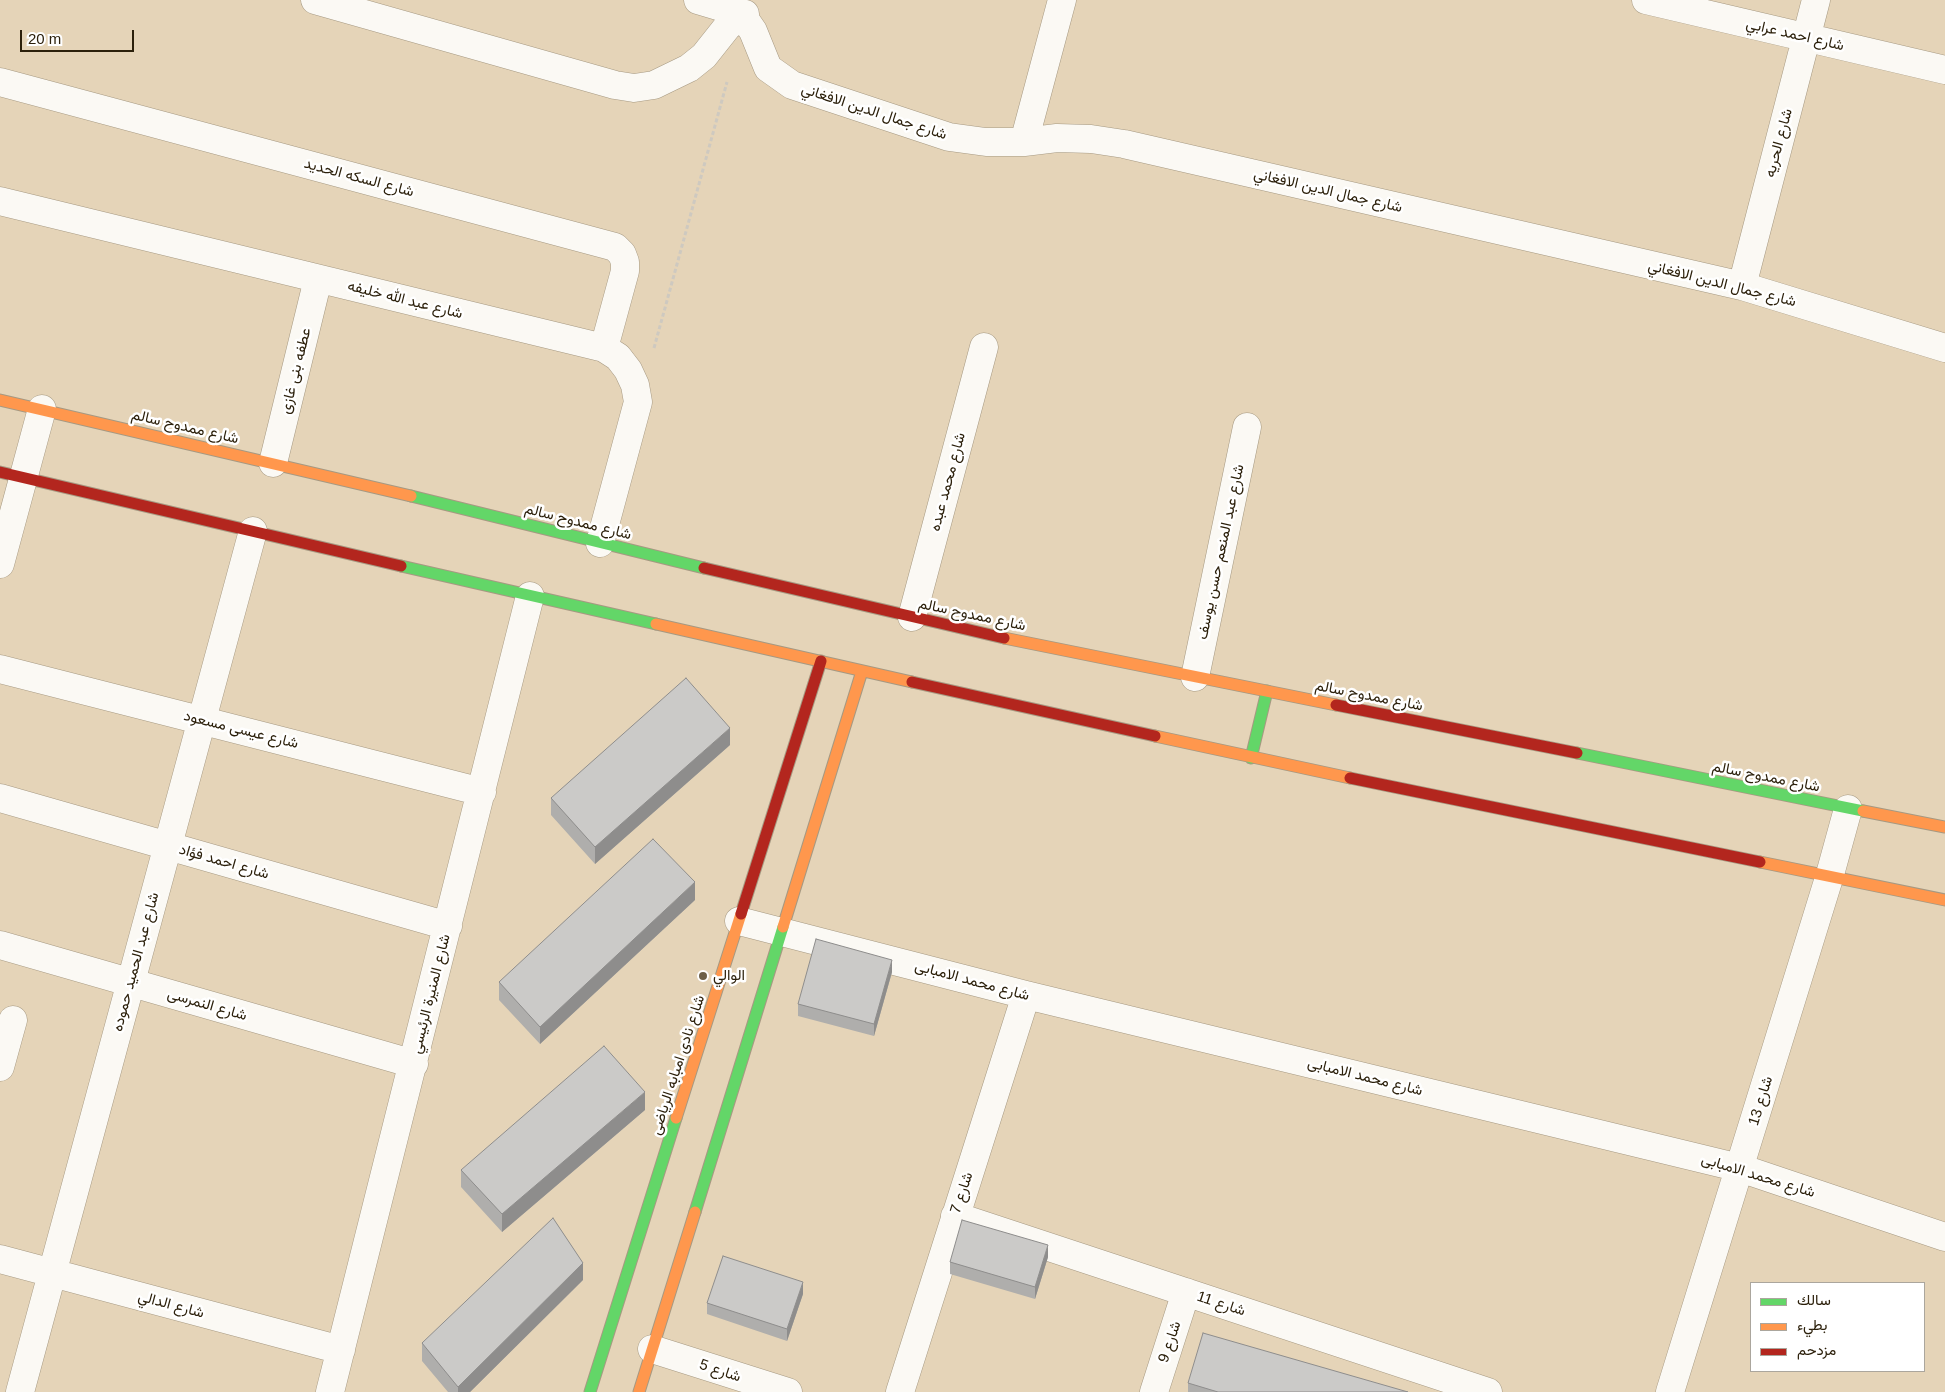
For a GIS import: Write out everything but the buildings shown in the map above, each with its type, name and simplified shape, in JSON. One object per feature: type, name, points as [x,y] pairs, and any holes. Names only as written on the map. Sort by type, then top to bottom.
[{"type":"main road","name":"شارع ممدوح سالم","points":[[0,400],[274,463],[967,630],[1945,828]]},
{"type":"main road","points":[[12,475],[530,596],[1252,758],[1829,878],[1945,900]]},
{"type":"main road","name":"شارع نادى امبابه الرياضى","points":[[590,1392],[821,661]]},
{"type":"main road","points":[[639,1392],[862,671]]},
{"type":"main road","points":[[1252,758],[1267,691]]},
{"type":"street","points":[[315,0],[615,86],[634,88],[654,86],[689,68],[704,56],[727,27],[746,11]]},
{"type":"street","points":[[698,0],[746,11]]},
{"type":"street","points":[[1024,142],[1062,0]]},
{"type":"street","name":"شارع احمد عرابي","points":[[1646,0],[1945,70]]},
{"type":"street","name":"شارع الحريه","points":[[1742,286],[1816,0]]},
{"type":"street","name":"شارع جمال الدين الافغاني","points":[[746,11],[768,68],[792,86],[949,137],[986,142],[1024,142],[1057,138],[1083,138],[1124,144],[1742,286],[1945,348]]},
{"type":"street","name":"شارع السكه الحديد","points":[[0,82],[607,244],[622,254],[625,262],[604,348]]},
{"type":"street","name":"شارع عبد الله خليفه","points":[[0,201],[604,348],[618,357],[628,370],[635,385],[638,402],[600,543]]},
{"type":"street","name":"عطفه بنى غازى","points":[[274,463],[318,279]]},
{"type":"street","name":"شارع محمد عبده","points":[[912,617],[984,347]]},
{"type":"street","points":[[0,564],[12,475],[42,409]]},
{"type":"street","name":"شارع عبد المنعم حسن يوسف","points":[[1195,677],[1247,427]]},
{"type":"street","name":"شارع عبد الحميد حموده","points":[[20,1392],[253,531]]},
{"type":"street","name":"شارع المنيرة الرئيسي","points":[[330,1392],[414,1064],[530,596]]},
{"type":"street","name":"شارع عيسى مسعود","points":[[0,669],[482,792]]},
{"type":"street","name":"شارع احمد فؤاد","points":[[0,798],[448,926]]},
{"type":"street","name":"شارع 13","points":[[1670,1392],[1829,878],[1848,809]]},
{"type":"street","name":"شارع محمد الامبابى","points":[[739,921],[1026,995],[1740,1168],[1945,1236]]},
{"type":"street","name":"شارع النمرسى","points":[[0,945],[414,1064]]},
{"type":"street","name":"شارع 7","points":[[900,1392],[1026,995]]},
{"type":"street","points":[[0,1067],[13,1020]]},
{"type":"street","name":"شارع 11","points":[[955,1216],[1488,1392]]},
{"type":"street","name":"شارع الدالي","points":[[0,1259],[341,1350]]},
{"type":"street","name":"شارع 9","points":[[1154,1392],[1186,1292]]},
{"type":"street","name":"شارع 5","points":[[652,1349],[788,1392]]},
{"type":"path","points":[[660,328],[716,123]]},
{"type":"traffic: fast","points":[[411,496],[704,568]]},
{"type":"traffic: fast","points":[[401,566],[656,624]]},
{"type":"traffic: fast","points":[[1251,758],[1267,691]]},
{"type":"traffic: fast","points":[[1577,753],[1863,811]]},
{"type":"traffic: fast","points":[[695,1212],[783,927]]},
{"type":"traffic: fast","points":[[590,1392],[676,1118]]},
{"type":"traffic: slow","points":[[0,400],[411,496]]},
{"type":"traffic: slow","points":[[656,624],[912,682]]},
{"type":"traffic: slow","points":[[1004,638],[1336,705]]},
{"type":"traffic: slow","points":[[783,927],[862,671]]},
{"type":"traffic: slow","points":[[1155,736],[1350,778]]},
{"type":"traffic: slow","points":[[1863,811],[1945,827]]},
{"type":"traffic: slow","points":[[1760,862],[1945,900]]},
{"type":"traffic: slow","points":[[676,1118],[741,914]]},
{"type":"traffic: slow","points":[[639,1392],[695,1212]]},
{"type":"traffic: jam","points":[[0,472],[401,566]]},
{"type":"traffic: jam","points":[[704,568],[1004,638]]},
{"type":"traffic: jam","points":[[741,914],[821,661]]},
{"type":"traffic: jam","points":[[912,682],[1155,736]]},
{"type":"traffic: jam","points":[[1336,705],[1577,753]]},
{"type":"traffic: jam","points":[[1350,778],[1760,862]]},
{"type":"place","name":"الوالي","points":[[703,976]]}]
